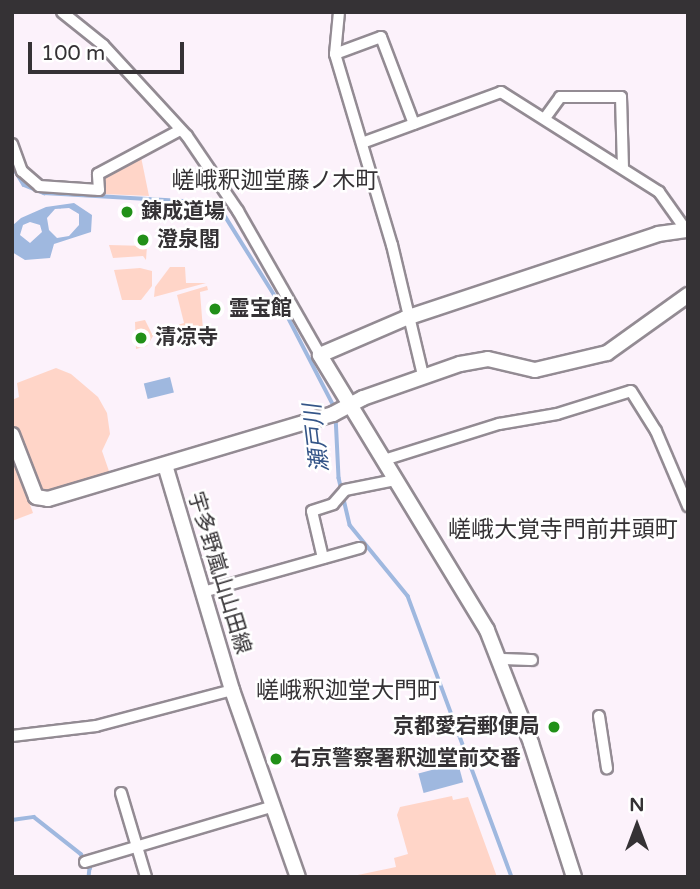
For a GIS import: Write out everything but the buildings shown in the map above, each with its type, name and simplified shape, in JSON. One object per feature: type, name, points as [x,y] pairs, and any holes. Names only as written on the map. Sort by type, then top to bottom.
[{"type":"main road","points":[[574,877],[501,659],[462,587],[384,460],[341,409],[320,355],[407,318],[666,232],[687,230]]},
{"type":"main road","points":[[12,435],[39,499],[165,465],[341,409],[423,376],[488,359],[535,370],[588,359],[607,353],[688,295]]},
{"type":"main road","name":"宇多野嵐山山田線","points":[[165,465],[232,690],[271,807],[298,877]]},
{"type":"street","points":[[62,12],[103,45],[180,130],[238,211],[320,355]]},
{"type":"street","points":[[338,12],[335,54],[392,245],[407,318],[423,376]]},
{"type":"street","points":[[335,54],[381,37],[414,124]]},
{"type":"street","points":[[362,143],[501,92],[623,166],[659,192],[687,230]]},
{"type":"street","points":[[545,118],[560,97],[621,97],[623,166]]},
{"type":"street","points":[[12,144],[25,176],[39,186],[99,190],[98,174],[180,130]]},
{"type":"street","points":[[384,460],[499,424],[588,406],[631,391],[656,430],[688,506]]},
{"type":"street","points":[[323,558],[312,511],[333,504],[342,493],[395,480]]},
{"type":"street","points":[[203,592],[360,548]]},
{"type":"street","points":[[501,659],[532,660]]},
{"type":"street","points":[[12,736],[96,726],[232,690]]},
{"type":"street","points":[[599,716],[607,768]]},
{"type":"street","points":[[121,793],[146,877]]},
{"type":"street","points":[[85,862],[271,807]]},
{"type":"shaded area","points":[[141,157],[149,196],[104,194],[102,176]]},
{"type":"shaded area","points":[[109,245],[147,246],[146,260],[143,256],[113,258]]},
{"type":"shaded area","points":[[170,267],[185,267],[186,283],[206,283],[154,297],[155,287]]},
{"type":"shaded area","points":[[140,268],[152,271],[152,286],[141,300],[122,300],[114,270]]},
{"type":"shaded area","points":[[207,286],[208,290],[200,292],[203,330],[172,340],[168,328],[184,323],[177,295]]},
{"type":"shaded area","points":[[145,320],[153,336],[147,346],[136,349],[135,322]]},
{"type":"shaded area","points":[[56,368],[71,374],[98,397],[107,413],[110,434],[102,451],[110,474],[43,491],[31,480],[12,420],[12,400],[19,397],[17,383]]},
{"type":"shaded area","points":[[12,453],[33,513],[12,521]]},
{"type":"shaded area","points":[[452,796],[453,800],[468,797],[497,877],[348,877],[396,867],[394,858],[408,854],[397,815],[400,807]]},
{"type":"water","points":[[74,203],[92,215],[91,232],[54,244],[50,258],[25,260],[12,252],[12,226],[21,218],[46,207]],"holes":[[[69,208],[79,214],[79,225],[69,236],[57,238],[49,230],[47,218],[55,209]],[[30,222],[40,225],[42,232],[30,243],[20,235],[23,225]]]},
{"type":"water","points":[[170,377],[174,393],[148,399],[144,384]]},
{"type":"water","points":[[458,763],[463,782],[424,793],[418,774]]},
{"type":"waterway","name":"瀬戸川","points":[[12,165],[24,185],[44,193],[217,203],[287,315],[335,408]]},
{"type":"waterway","name":"瀬戸川","points":[[336,416],[339,478],[350,525],[408,596],[512,877]]},
{"type":"waterway","points":[[12,820],[34,817],[81,854],[90,868],[89,877]]},
{"type":"place","name":"錬成道場","points":[[127,212]]},
{"type":"place","name":"澄泉閣","points":[[143,240]]},
{"type":"place","name":"霊宝館","points":[[215,309]]},
{"type":"place","name":"清凉寺","points":[[141,338]]},
{"type":"place","name":"京都愛宕郵便局","points":[[554,727]]},
{"type":"place","name":"右京警察署釈迦堂前交番","points":[[276,759]]},
{"type":"district","name":"嵯峨釈迦堂藤ノ木町","points":[[275,181]]},
{"type":"district","name":"嵯峨大覚寺門前井頭町","points":[[563,530]]},
{"type":"district","name":"嵯峨釈迦堂大門町","points":[[348,691]]}]
